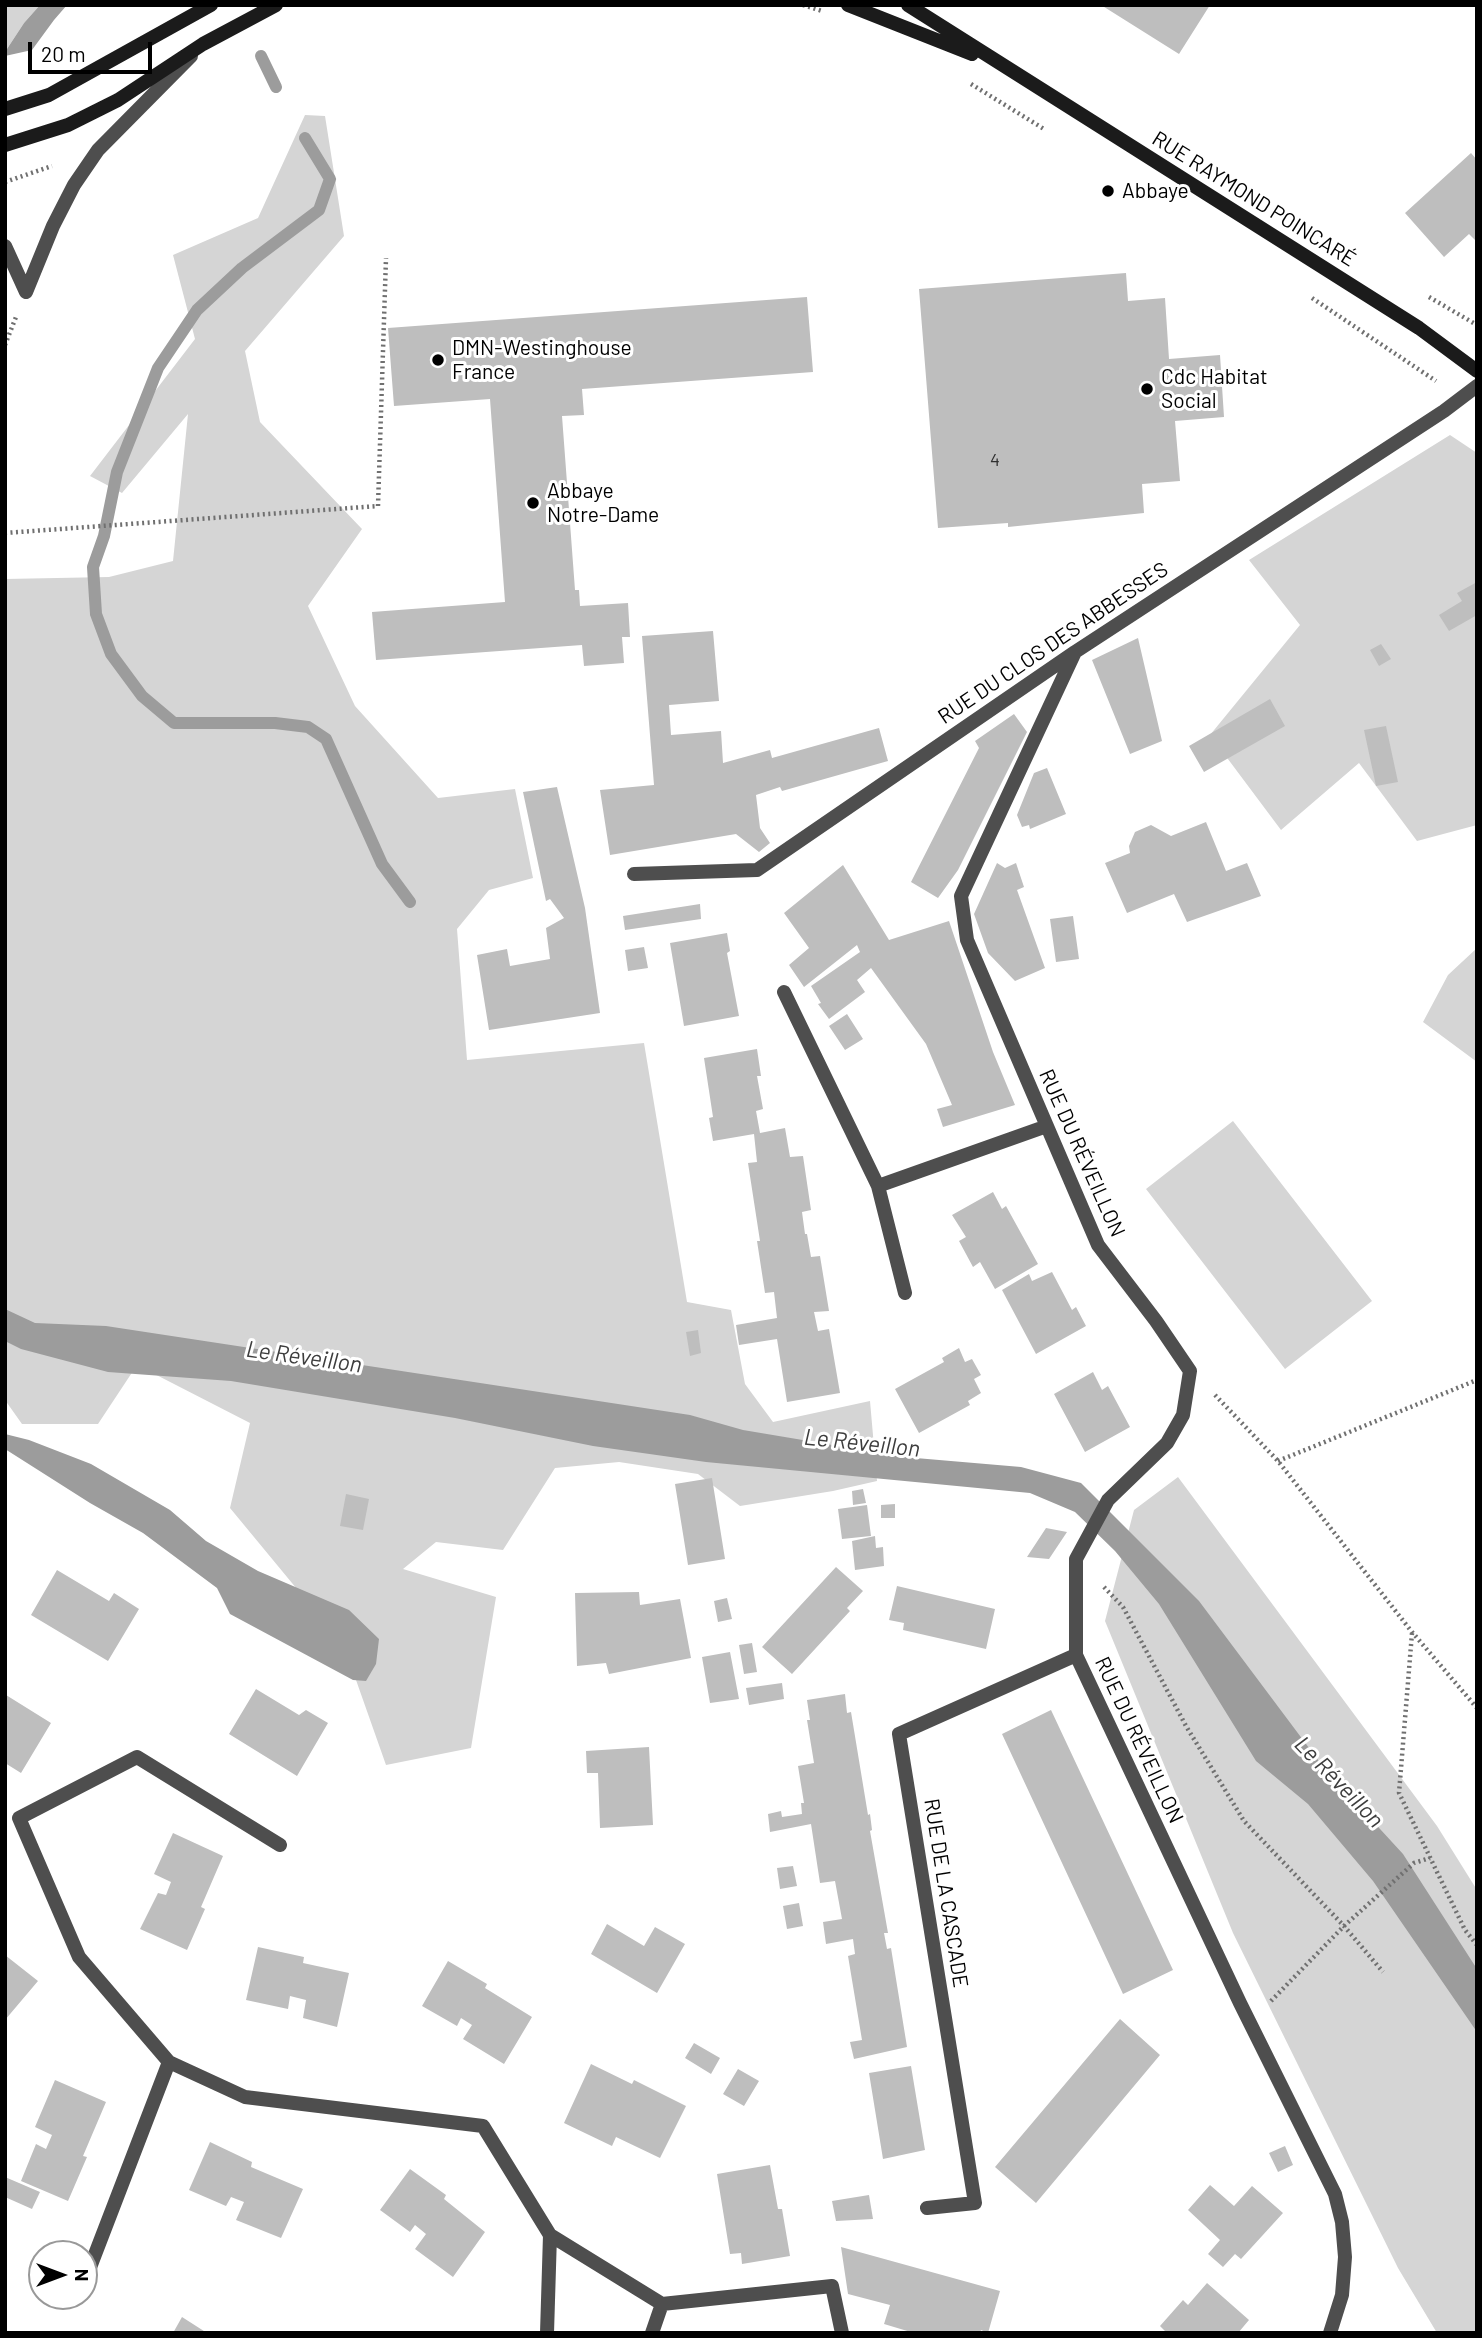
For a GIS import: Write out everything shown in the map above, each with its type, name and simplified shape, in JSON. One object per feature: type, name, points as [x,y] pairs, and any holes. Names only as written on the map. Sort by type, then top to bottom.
[{"type":"main road","points":[[11,108],[50,95],[211,5]]},
{"type":"main road","points":[[5,145],[68,125],[118,100],[203,44],[276,5]]},
{"type":"main road","name":"RUE RAYMOND POINCARÉ","points":[[848,5],[1006,68]]},
{"type":"main road","name":"RUE RAYMOND POINCARÉ","points":[[908,5],[1419,328],[1477,371]]},
{"type":"street","points":[[5,246],[26,292],[53,226],[74,185],[98,150],[203,44]]},
{"type":"street","name":"RUE DU CLOS DES ABBESSES","points":[[634,874],[757,870],[1075,652],[1477,386]]},
{"type":"street","name":"RUE DU RÉVEILLON","points":[[1075,652],[961,896],[967,940],[1098,1245],[1190,1371],[1183,1415],[1167,1443],[1108,1500],[1076,1559],[1076,1655],[1249,2023],[1335,2194],[1342,2222],[1345,2257],[1342,2295],[1330,2333]]},
{"type":"street","points":[[784,992],[878,1186],[905,1293]]},
{"type":"street","points":[[878,1186],[1047,1126]]},
{"type":"street","name":"RUE DE LA CASCADE","points":[[927,2208],[975,2203],[899,1734],[1076,1655]]},
{"type":"street","points":[[280,1845],[137,1757],[12,1817],[79,1957],[169,2062],[245,2097],[483,2126],[551,2235],[662,2304],[832,2286],[842,2333]]},
{"type":"street","points":[[98,2247],[169,2062]]},
{"type":"street","points":[[547,2333],[551,2235]]},
{"type":"street","points":[[652,2333],[662,2304]]},
{"type":"path","points":[[803,5],[830,14]]},
{"type":"path","points":[[960,77],[1054,135]]},
{"type":"path","points":[[5,533],[378,506],[386,258]]},
{"type":"path","points":[[1312,298],[1462,398]]},
{"type":"path","points":[[1190,1371],[1237,1416],[1278,1461],[1412,1632],[1477,1708]]},
{"type":"path","points":[[1278,1461],[1477,1380]]},
{"type":"path","points":[[1076,1559],[1123,1607],[1186,1726],[1244,1821],[1344,1926],[1382,1972]]},
{"type":"path","points":[[1412,1632],[1399,1793],[1465,1930],[1477,1945]]},
{"type":"path","points":[[1249,2023],[1344,1926],[1414,1863],[1430,1858]]},
{"type":"shaded area","points":[[5,5],[40,5],[5,52]]},
{"type":"shaded area","points":[[305,115],[325,116],[344,236],[245,351],[260,422],[362,529],[308,606],[355,706],[438,798],[515,789],[533,878],[489,890],[457,929],[467,1060],[644,1043],[687,1302],[731,1310],[745,1384],[773,1422],[870,1401],[877,1481],[740,1506],[698,1474],[619,1462],[555,1468],[503,1550],[436,1542],[403,1569],[496,1597],[471,1748],[386,1765],[344,1646],[230,1508],[250,1423],[137,1365],[98,1424],[22,1424],[5,1400],[5,579],[109,577],[173,561],[188,414],[122,493],[90,476],[195,339],[173,255],[258,218]]},
{"type":"shaded area","points":[[1450,435],[1477,453],[1477,825],[1417,841],[1359,763],[1281,830],[1210,735],[1300,625],[1249,560]]},
{"type":"shaded area","points":[[1477,948],[1477,1062],[1423,1022],[1448,975]]},
{"type":"shaded area","points":[[1233,1121],[1372,1301],[1285,1369],[1146,1189]]},
{"type":"shaded area","points":[[1178,1477],[1437,1826],[1477,1890],[1477,2333],[1437,2333],[1398,2268],[1233,1933],[1105,1621],[1134,1510]]},
{"type":"water","points":[[40,5],[67,5],[32,50],[5,56],[24,23]]},
{"type":"water","name":"Le Réveillon","points":[[5,1309],[35,1323],[106,1326],[690,1415],[743,1430],[904,1457],[1021,1467],[1081,1483],[1199,1601],[1324,1768],[1403,1854],[1477,1969],[1477,2032],[1373,1881],[1308,1804],[1256,1761],[1159,1604],[1115,1551],[1075,1512],[1030,1493],[706,1462],[593,1446],[455,1418],[231,1381],[108,1372],[21,1349],[5,1341]]},
{"type":"water","points":[[5,1434],[29,1440],[91,1464],[170,1510],[206,1541],[258,1571],[349,1610],[379,1639],[376,1664],[366,1681],[353,1680],[230,1614],[217,1588],[143,1533],[5,1449]]},
{"type":"building","points":[[1101,5],[1210,5],[1179,54]]},
{"type":"building","points":[[1471,153],[1477,160],[1477,242],[1469,234],[1444,257],[1405,213]]},
{"type":"building","points":[[1126,273],[1128,301],[1165,298],[1169,359],[1220,355],[1224,417],[1175,421],[1180,481],[1142,484],[1144,513],[1008,527],[1008,523],[938,528],[919,289]]},
{"type":"building","name":"Abbaye Notre-Dame","points":[[807,297],[813,372],[582,389],[584,415],[562,416],[575,590],[579,590],[580,606],[628,603],[630,637],[622,637],[624,663],[584,666],[582,645],[376,660],[372,612],[505,602],[490,399],[394,406],[388,328]]},
{"type":"building","points":[[1477,582],[1477,615],[1449,631],[1439,615],[1462,601],[1457,593]]},
{"type":"building","points":[[713,631],[719,701],[669,705],[671,735],[721,731],[723,763],[770,750],[772,758],[879,728],[888,761],[782,791],[780,787],[756,795],[760,828],[770,843],[759,852],[736,834],[610,855],[600,790],[654,785],[642,636]]},
{"type":"building","points":[[1138,638],[1162,741],[1130,754],[1092,660]]},
{"type":"building","points":[[1381,644],[1391,659],[1379,666],[1370,650]]},
{"type":"building","points":[[1270,699],[1285,726],[1204,772],[1189,746]]},
{"type":"building","points":[[1014,714],[1027,732],[958,870],[938,898],[911,882],[979,748],[975,741]]},
{"type":"building","points":[[1386,726],[1398,782],[1376,786],[1364,730]]},
{"type":"building","points":[[1047,768],[1066,814],[1030,829],[1029,825],[1022,827],[1017,815],[1034,773]]},
{"type":"building","points":[[557,787],[585,908],[600,1013],[489,1030],[477,955],[507,949],[510,966],[550,959],[546,928],[564,918],[550,899],[546,901],[523,792]]},
{"type":"building","points":[[1206,822],[1226,871],[1247,863],[1261,896],[1187,922],[1174,894],[1127,913],[1105,863],[1130,853],[1129,846],[1135,832],[1151,825],[1171,836]]},
{"type":"building","points":[[997,863],[1005,868],[1016,863],[1024,887],[1017,890],[1045,968],[1015,981],[988,953],[974,914]]},
{"type":"building","points":[[843,865],[889,940],[949,921],[993,1052],[1015,1105],[943,1127],[937,1109],[952,1105],[926,1044],[871,968],[857,980],[865,992],[829,1019],[818,1004],[821,1003],[811,986],[860,952],[857,945],[804,987],[789,965],[809,948],[784,913]]},
{"type":"building","points":[[700,904],[701,919],[625,930],[623,916]]},
{"type":"building","points":[[1073,916],[1079,959],[1056,962],[1050,919]]},
{"type":"building","points":[[727,933],[730,951],[727,953],[739,1016],[684,1026],[670,943]]},
{"type":"building","points":[[644,947],[648,968],[628,971],[625,950]]},
{"type":"building","points":[[847,1014],[863,1039],[845,1050],[829,1026]]},
{"type":"building","points":[[757,1049],[761,1076],[757,1076],[763,1109],[756,1111],[760,1133],[785,1128],[790,1157],[803,1156],[811,1210],[802,1212],[805,1234],[811,1257],[820,1256],[829,1311],[814,1312],[818,1331],[829,1329],[840,1393],[787,1402],[777,1339],[739,1345],[736,1325],[777,1318],[774,1292],[765,1293],[757,1241],[760,1241],[748,1163],[757,1162],[754,1134],[713,1141],[709,1118],[713,1117],[704,1058]]},
{"type":"building","points":[[993,1192],[1002,1209],[1006,1206],[1038,1264],[995,1289],[980,1262],[973,1267],[959,1241],[966,1237],[952,1215]]},
{"type":"building","points":[[1052,1272],[1072,1310],[1076,1307],[1086,1326],[1036,1354],[1002,1290],[1029,1274],[1032,1281]]},
{"type":"building","points":[[698,1330],[701,1353],[690,1356],[686,1332]]},
{"type":"building","points":[[959,1348],[965,1362],[972,1359],[981,1375],[974,1379],[981,1393],[968,1401],[970,1405],[919,1433],[895,1389],[944,1362],[942,1358]]},
{"type":"building","points":[[1093,1372],[1102,1390],[1108,1386],[1130,1427],[1085,1452],[1054,1394]]},
{"type":"building","points":[[712,1478],[725,1559],[688,1565],[675,1484]]},
{"type":"building","points":[[863,1489],[866,1503],[853,1505],[852,1491]]},
{"type":"building","points":[[346,1494],[369,1499],[363,1530],[340,1526]]},
{"type":"building","points":[[895,1504],[895,1518],[881,1518],[881,1505]]},
{"type":"building","points":[[867,1505],[871,1536],[842,1539],[838,1509]]},
{"type":"building","points":[[1046,1528],[1067,1532],[1049,1559],[1027,1557]]},
{"type":"building","points":[[875,1536],[876,1548],[883,1547],[884,1566],[855,1570],[852,1541]]},
{"type":"building","points":[[836,1567],[863,1591],[847,1608],[850,1611],[792,1674],[762,1647]]},
{"type":"building","points":[[57,1570],[109,1601],[114,1593],[139,1609],[108,1661],[31,1615]]},
{"type":"building","points":[[897,1586],[995,1609],[986,1649],[903,1630],[904,1623],[889,1620]]},
{"type":"building","points":[[639,1592],[640,1605],[680,1599],[691,1658],[609,1674],[606,1663],[577,1666],[575,1593]]},
{"type":"building","points":[[727,1598],[732,1619],[718,1622],[714,1601]]},
{"type":"building","points":[[752,1643],[757,1672],[744,1674],[739,1645]]},
{"type":"building","points":[[730,1652],[739,1699],[710,1703],[702,1657]]},
{"type":"building","points":[[782,1683],[784,1699],[749,1705],[746,1688]]},
{"type":"building","points":[[256,1689],[299,1715],[306,1710],[328,1723],[297,1776],[229,1734]]},
{"type":"building","points":[[845,1694],[847,1713],[851,1712],[868,1815],[870,1814],[870,1831],[888,1933],[884,1933],[887,1949],[891,1948],[907,2047],[854,2059],[850,2042],[862,2040],[848,1956],[855,1954],[853,1939],[826,1944],[823,1922],[842,1919],[835,1881],[820,1883],[811,1824],[770,1832],[768,1814],[781,1811],[782,1817],[802,1814],[801,1803],[804,1803],[798,1766],[814,1763],[807,1720],[810,1720],[807,1700]]},
{"type":"building","points":[[6,1695],[51,1723],[21,1773],[5,1763]]},
{"type":"building","points":[[1051,1710],[1173,1970],[1123,1994],[1002,1734]]},
{"type":"building","points":[[649,1747],[653,1825],[600,1828],[598,1773],[587,1773],[586,1751]]},
{"type":"building","points":[[173,1833],[223,1856],[201,1907],[205,1909],[187,1950],[140,1929],[158,1893],[166,1895],[171,1882],[154,1874]]},
{"type":"building","points":[[793,1866],[797,1886],[780,1889],[777,1868]]},
{"type":"building","points":[[799,1903],[803,1926],[787,1929],[783,1906]]},
{"type":"building","points":[[607,1924],[644,1946],[655,1927],[685,1944],[657,1993],[591,1954]]},
{"type":"building","points":[[258,1947],[304,1957],[303,1963],[349,1973],[337,2027],[303,2018],[306,2000],[290,1996],[288,2009],[246,2000]]},
{"type":"building","points":[[5,1955],[38,1981],[5,2020]]},
{"type":"building","points":[[448,1961],[487,1984],[485,1988],[532,2017],[504,2064],[463,2039],[472,2025],[461,2018],[457,2026],[422,2006]]},
{"type":"building","points":[[1120,2019],[1160,2055],[1036,2203],[995,2167]]},
{"type":"building","points":[[694,2043],[720,2058],[711,2074],[685,2058]]},
{"type":"building","points":[[591,2064],[632,2084],[634,2080],[686,2106],[660,2158],[616,2137],[612,2146],[564,2123]]},
{"type":"building","points":[[911,2066],[925,2150],[883,2159],[869,2073]]},
{"type":"building","points":[[738,2069],[759,2081],[744,2106],[723,2094]]},
{"type":"building","points":[[55,2080],[106,2102],[83,2156],[87,2157],[68,2201],[21,2181],[36,2144],[46,2149],[52,2135],[35,2127]]},
{"type":"building","points":[[210,2142],[252,2162],[251,2167],[303,2189],[281,2238],[236,2220],[244,2202],[231,2197],[226,2206],[189,2190]]},
{"type":"building","points":[[1285,2146],[1293,2165],[1278,2172],[1269,2153]]},
{"type":"building","points":[[770,2165],[778,2209],[782,2209],[790,2256],[742,2264],[741,2253],[730,2254],[717,2174]]},
{"type":"building","points":[[410,2169],[446,2195],[444,2199],[485,2232],[453,2277],[415,2249],[426,2234],[415,2225],[410,2232],[380,2210]]},
{"type":"building","points":[[5,2177],[40,2192],[32,2209],[5,2197]]},
{"type":"building","points":[[1210,2185],[1234,2206],[1252,2186],[1283,2213],[1241,2259],[1235,2254],[1223,2267],[1208,2254],[1220,2240],[1188,2210]]},
{"type":"building","points":[[869,2195],[873,2219],[836,2221],[832,2201]]},
{"type":"building","points":[[841,2247],[1000,2291],[988,2333],[981,2330],[980,2333],[914,2333],[884,2324],[890,2305],[848,2294]]},
{"type":"building","points":[[1207,2283],[1249,2320],[1238,2333],[1167,2333],[1160,2326],[1183,2300],[1188,2305]]},
{"type":"building","points":[[182,2317],[207,2333],[173,2333]]},
{"type":"waterway","points":[[261,56],[276,87]]},
{"type":"waterway","points":[[305,138],[330,179],[319,210],[242,268],[197,310],[158,368],[117,472],[104,536],[93,567],[96,614],[111,654],[142,696],[174,723],[275,723],[308,727],[326,739],[382,864],[410,902]]},
{"type":"place","name":"Abbaye","points":[[1108,191]]},
{"type":"place","name":"DMN-Westinghouse France","points":[[438,360]]},
{"type":"place","name":"Cdc Habitat Social","points":[[1147,389]]},
{"type":"place","name":"Abbaye Notre-Dame","points":[[533,503]]}]
